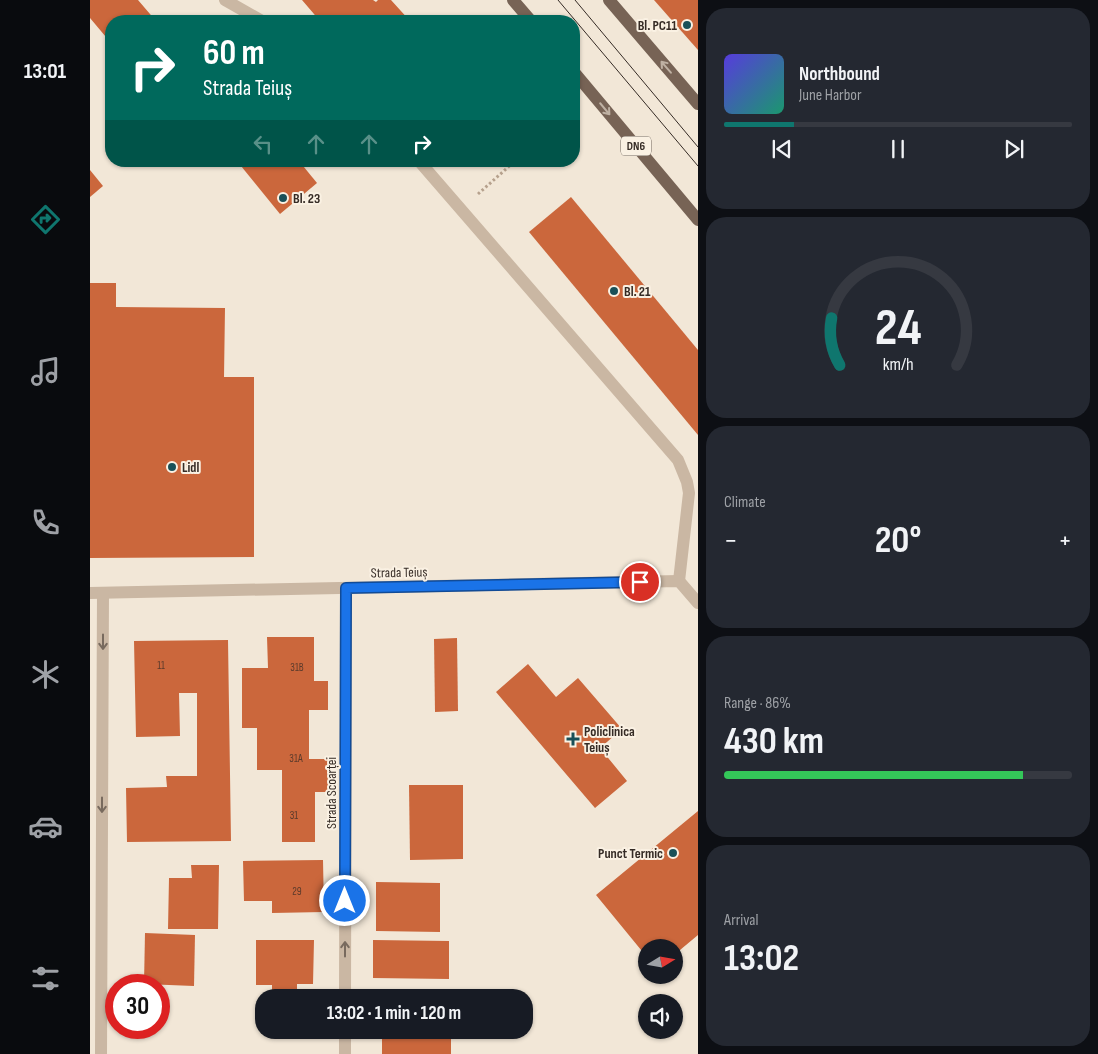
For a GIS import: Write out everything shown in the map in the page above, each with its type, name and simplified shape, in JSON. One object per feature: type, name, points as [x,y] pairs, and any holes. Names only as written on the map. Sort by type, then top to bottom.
[{"type":"main road","points":[[513,0],[526,15]]},
{"type":"main road","points":[[609,0],[698,104]]},
{"type":"main road","name":"DN6","points":[[580,79],[698,220]]},
{"type":"street","points":[[225,0],[251,15]]},
{"type":"street","points":[[424,167],[678,460],[687,482],[689,494],[679,581],[698,603]]},
{"type":"street","name":"Strada Teiuș","points":[[90,594],[679,581]]},
{"type":"street","name":"Strada Scoarței","points":[[345,989],[346,588]]},
{"type":"street","points":[[101,1054],[103,593]]},
{"type":"street","points":[[345,1039],[345,1054]]},
{"type":"path","points":[[460,210],[508,167]]},
{"type":"building","points":[[90,0],[138,0],[151,15],[105,15],[105,36],[90,18]]},
{"type":"building","points":[[302,0],[373,0],[376,2],[378,0],[391,0],[405,15],[315,15]]},
{"type":"building","name":"Bl. PC11","points":[[654,0],[698,0],[698,50]]},
{"type":"building","name":"Bl. 23","points":[[242,167],[304,167],[317,183],[280,214]]},
{"type":"building","points":[[90,170],[103,186],[90,197]]},
{"type":"building","name":"Bl. 21","points":[[571,197],[698,350],[698,435],[529,232]]},
{"type":"building","name":"Lidl","points":[[90,283],[116,283],[116,307],[225,308],[224,377],[254,377],[254,557],[90,558]]},
{"type":"building","points":[[267,637],[314,637],[314,681],[328,681],[328,710],[309,710],[309,759],[334,759],[334,792],[315,792],[315,842],[282,842],[282,770],[257,770],[257,728],[242,728],[242,668],[268,668]]},
{"type":"building","points":[[457,638],[458,711],[435,712],[434,639]]},
{"type":"building","points":[[228,640],[231,841],[127,842],[126,788],[167,787],[166,776],[197,776],[197,693],[179,693],[180,736],[136,737],[134,641]]},
{"type":"building","name":"Policlinica Teiuș","points":[[528,664],[556,697],[578,678],[622,729],[600,748],[627,781],[595,808],[496,692]]},
{"type":"building","points":[[409,785],[463,785],[463,859],[410,860]]},
{"type":"building","name":"Punct Termic","points":[[698,811],[698,935],[683,948],[683,939],[638,939],[638,946],[596,895]]},
{"type":"building","points":[[323,860],[324,912],[272,913],[272,901],[244,901],[243,861]]},
{"type":"building","points":[[191,865],[219,865],[218,929],[168,929],[169,878],[192,878]]},
{"type":"building","points":[[376,882],[440,883],[440,932],[376,931]]},
{"type":"building","points":[[145,933],[195,935],[194,986],[170,985],[170,974],[144,974]]},
{"type":"building","points":[[256,940],[314,940],[313,984],[297,984],[297,989],[272,989],[272,985],[256,985]]},
{"type":"building","points":[[373,940],[449,941],[449,979],[373,978]]},
{"type":"building","points":[[382,1039],[451,1039],[451,1054],[382,1054]]},
{"type":"tram line","points":[[558,0],[571,15]]},
{"type":"tram line","points":[[575,0],[698,147]]},
{"type":"tram line","points":[[580,26],[698,166]]},
{"type":"place","name":"Bl. PC11","points":[[687,25]]},
{"type":"place","name":"Bl. 23","points":[[283,198]]},
{"type":"place","name":"Bl. 21","points":[[614,291]]},
{"type":"place","name":"Lidl","points":[[172,467]]},
{"type":"place","name":"Policlinica Teiuș","points":[[573,739]]},
{"type":"place","name":"Punct Termic","points":[[673,853]]},
{"type":"route","points":[[345,901],[346,588],[640,582]]}]
